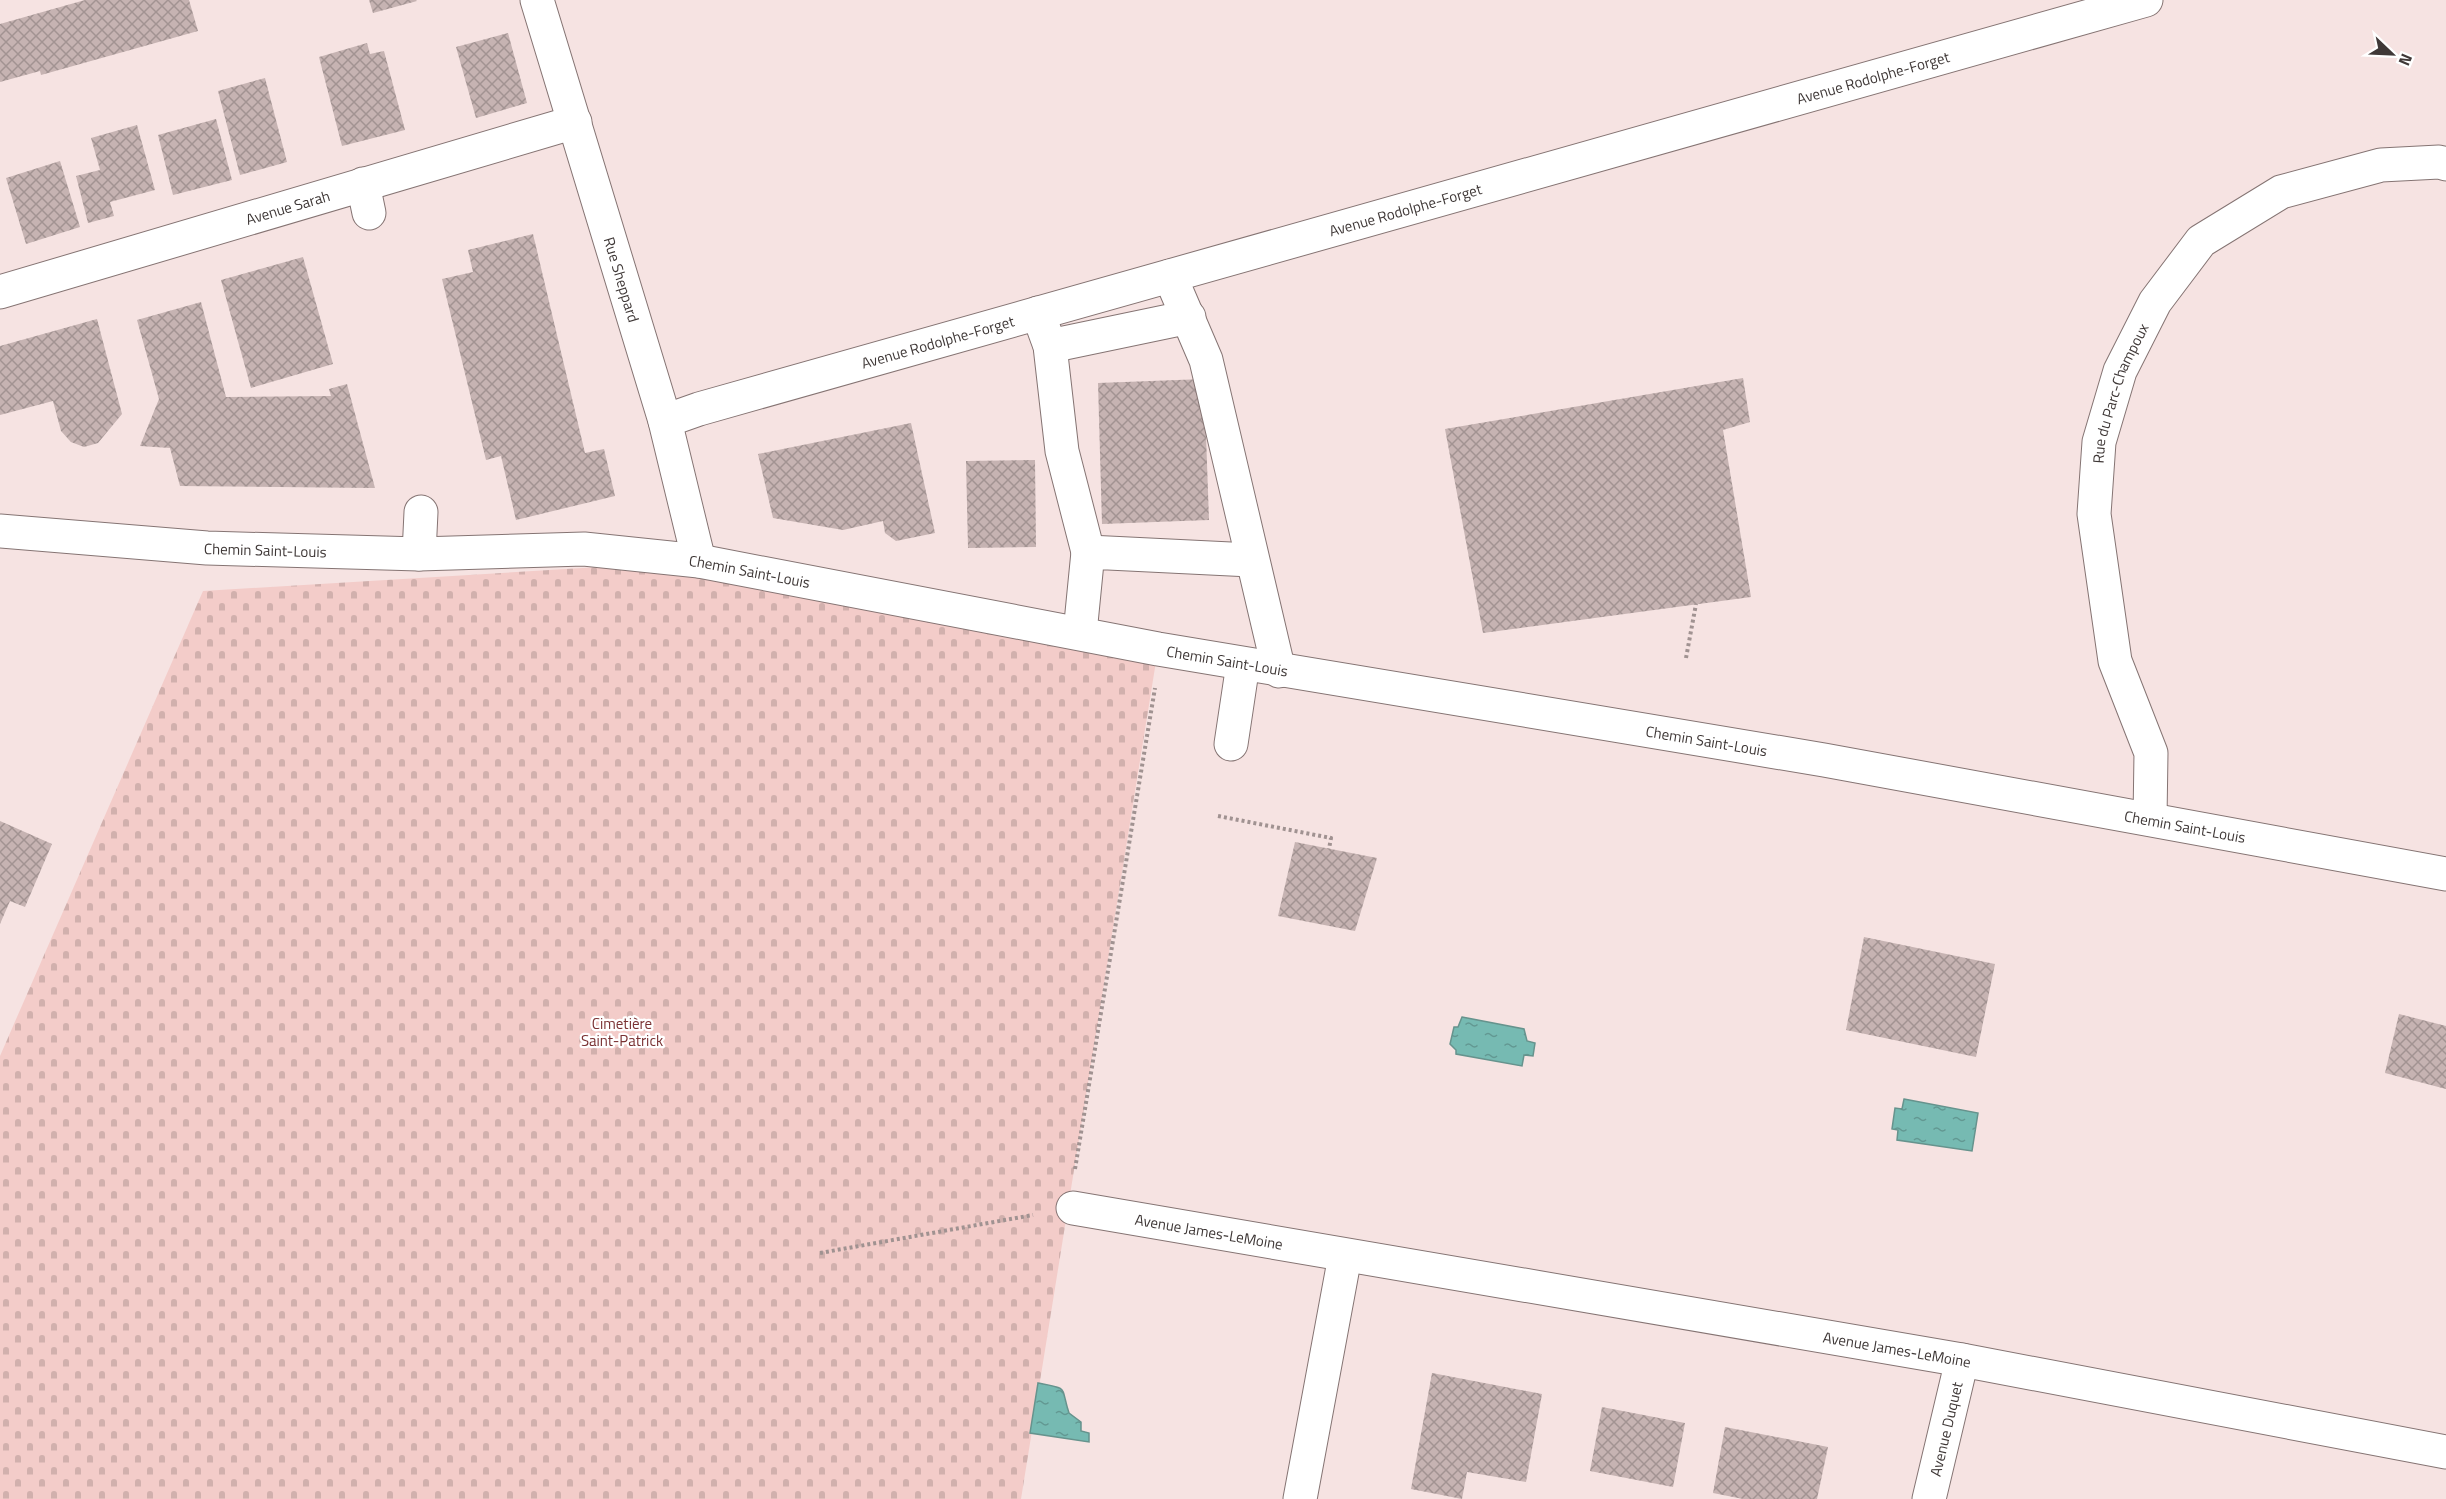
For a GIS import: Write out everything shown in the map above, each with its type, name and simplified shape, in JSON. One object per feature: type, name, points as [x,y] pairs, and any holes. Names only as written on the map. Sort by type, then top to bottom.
[{"type":"street","name":"Rue Sheppard","points":[[537,0],[665,421],[699,561]]},
{"type":"street","name":"Avenue Rodolphe-Forget","points":[[665,421],[699,409],[2146,0]]},
{"type":"street","name":"Avenue Sarah","points":[[0,292],[366,199],[575,122]]},
{"type":"street","name":"Rue du Parc-Champoux","points":[[2150,819],[2151,753],[2115,661],[2094,514],[2099,442],[2120,370],[2155,303],[2201,241],[2281,192],[2381,165],[2439,162],[2446,164]]},
{"type":"street","points":[[1170,276],[1206,360],[1251,560],[1279,671]]},
{"type":"street","points":[[1038,313],[1050,346],[1062,452],[1088,552],[1080,633]]},
{"type":"street","points":[[1050,346],[1189,317]]},
{"type":"street","points":[[419,554],[421,512]]},
{"type":"street","name":"Chemin Saint-Louis","points":[[0,531],[207,548],[419,554],[584,549],[699,561],[1279,671],[1474,701],[1824,760],[2446,874]]},
{"type":"street","points":[[1088,552],[1251,560]]},
{"type":"street","points":[[1231,744],[1243,664]]},
{"type":"street","name":"Avenue James-LeMoine","points":[[1073,1208],[1962,1360],[2446,1452]]},
{"type":"street","points":[[1300,1499],[1345,1256]]},
{"type":"street","name":"Avenue Duquet","points":[[1929,1499],[1962,1360]]},
{"type":"path","points":[[1686,658],[1696,604]]},
{"type":"path","points":[[820,1253],[1073,1208],[1075,1169],[1156,682]]},
{"type":"path","points":[[1218,816],[1331,838],[1329,849]]},
{"type":"green space","name":"Cimetière Saint-Patrick","points":[[699,561],[1158,649],[1021,1499],[0,1499],[0,1056],[203,591]]},
{"type":"water","points":[[1462,1017],[1524,1029],[1527,1041],[1535,1043],[1533,1056],[1524,1055],[1522,1066],[1456,1054],[1456,1050],[1450,1044],[1454,1027],[1458,1027]]},
{"type":"water","points":[[1904,1099],[1978,1113],[1972,1151],[1897,1140],[1898,1130],[1892,1129],[1895,1108],[1902,1109]]},
{"type":"water","points":[[1038,1383],[1055,1386],[1062,1390],[1069,1413],[1081,1422],[1081,1431],[1089,1433],[1089,1442],[1030,1433]]},
{"type":"building","points":[[85,0],[189,0],[198,31],[41,75],[40,71],[0,82],[0,24]]},
{"type":"building","points":[[369,0],[416,0],[417,1],[373,13]]},
{"type":"building","points":[[508,33],[527,103],[476,118],[456,47]]},
{"type":"building","points":[[367,43],[370,54],[384,51],[405,130],[342,146],[319,57]]},
{"type":"building","points":[[265,78],[287,162],[240,175],[218,91]]},
{"type":"building","points":[[216,119],[232,180],[173,195],[158,135]]},
{"type":"building","points":[[137,125],[155,190],[110,202],[114,216],[88,223],[76,176],[100,170],[91,138]]},
{"type":"building","points":[[60,161],[80,227],[26,244],[6,178]]},
{"type":"building","points":[[533,234],[585,453],[604,449],[615,496],[516,520],[501,456],[486,460],[442,279],[473,272],[468,250]]},
{"type":"building","points":[[303,257],[333,364],[251,388],[221,280]]},
{"type":"building","points":[[201,302],[226,397],[331,396],[329,389],[347,384],[375,488],[180,486],[170,448],[140,446],[159,399],[137,320]]},
{"type":"building","points":[[97,319],[122,414],[98,443],[84,447],[71,442],[61,431],[53,401],[0,415],[0,346]]},
{"type":"building","points":[[1743,378],[1750,422],[1723,430],[1751,597],[1483,633],[1445,429]]},
{"type":"building","points":[[1204,379],[1209,520],[1102,524],[1098,383]]},
{"type":"building","points":[[911,423],[935,533],[896,541],[885,533],[883,521],[843,530],[773,518],[758,454]]},
{"type":"building","points":[[1035,460],[1036,547],[968,548],[966,461]]},
{"type":"building","points":[[0,821],[52,844],[25,907],[10,901],[0,924]]},
{"type":"building","points":[[1295,842],[1377,858],[1355,931],[1278,916]]},
{"type":"building","points":[[1864,937],[1995,964],[1976,1057],[1846,1030]]},
{"type":"building","points":[[2399,1014],[2446,1026],[2446,1089],[2385,1073]]},
{"type":"building","points":[[1432,1373],[1542,1394],[1526,1482],[1467,1472],[1462,1499],[1411,1489]]},
{"type":"building","points":[[1602,1407],[1685,1423],[1673,1487],[1590,1471]]},
{"type":"building","points":[[1725,1427],[1828,1447],[1817,1499],[1743,1499],[1713,1493]]}]
